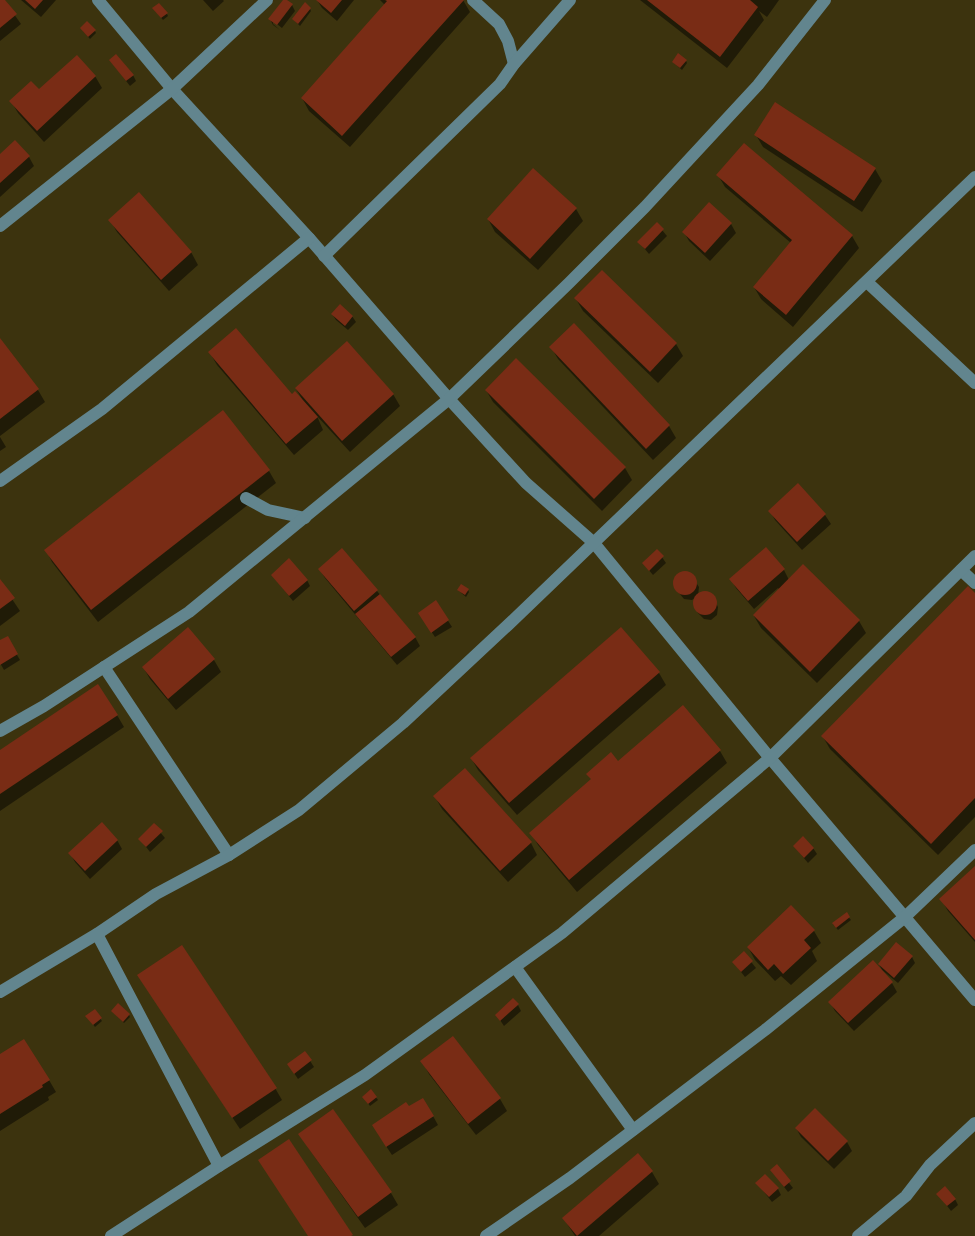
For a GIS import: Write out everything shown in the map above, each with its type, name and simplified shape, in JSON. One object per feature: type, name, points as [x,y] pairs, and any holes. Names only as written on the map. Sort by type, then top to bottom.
[{"type":"street","points":[[98,0],[172,89],[309,238],[448,398],[526,483],[594,543],[770,758],[975,1000]]},
{"type":"street","points":[[0,226],[172,89],[267,0]]},
{"type":"street","points":[[473,0],[499,24],[508,41],[514,64]]},
{"type":"street","points":[[324,256],[500,84],[514,64],[570,0]]},
{"type":"street","points":[[0,731],[44,706],[189,612],[448,398],[569,283],[645,207],[758,85],[825,0]]},
{"type":"street","points":[[0,992],[96,934],[156,894],[229,855],[299,810],[403,723],[594,543],[975,177]]},
{"type":"street","points":[[0,481],[102,409],[309,238]]},
{"type":"street","points":[[867,282],[975,384]]},
{"type":"street","points":[[246,498],[268,510],[305,518]]},
{"type":"street","points":[[111,1236],[219,1166],[366,1075],[562,933],[770,758],[975,556]]},
{"type":"street","points":[[961,570],[975,583]]},
{"type":"street","points":[[104,667],[229,855]]},
{"type":"street","points":[[486,1236],[570,1178],[765,1030],[906,917],[975,850]]},
{"type":"street","points":[[96,934],[219,1166]]},
{"type":"street","points":[[516,967],[633,1130]]},
{"type":"street","points":[[858,1236],[906,1196],[930,1165],[975,1123]]},
{"type":"building","points":[[0,0],[5,0],[17,14],[0,28]]},
{"type":"building","points":[[25,0],[43,0],[35,9]]},
{"type":"building","points":[[283,0],[293,4],[277,25],[268,19]]},
{"type":"building","points":[[316,0],[342,0],[331,13]]},
{"type":"building","points":[[385,0],[464,0],[342,136],[301,98],[387,1]]},
{"type":"building","points":[[647,0],[750,0],[758,7],[720,57]]},
{"type":"building","points":[[305,2],[311,8],[298,24],[292,19]]},
{"type":"building","points":[[159,3],[168,13],[161,18],[152,8]]},
{"type":"building","points":[[87,21],[96,30],[88,37],[80,28]]},
{"type":"building","points":[[678,53],[687,60],[680,68],[672,62]]},
{"type":"building","points":[[116,54],[134,75],[126,81],[109,60]]},
{"type":"building","points":[[77,55],[96,76],[37,131],[9,101],[31,81],[39,89]]},
{"type":"building","points":[[775,102],[876,168],[854,201],[754,135]]},
{"type":"building","points":[[15,140],[30,156],[0,183],[0,154]]},
{"type":"building","points":[[744,143],[853,235],[786,315],[753,287],[792,240],[716,175]]},
{"type":"building","points":[[533,168],[577,208],[530,259],[487,219]]},
{"type":"building","points":[[139,192],[192,252],[161,280],[108,220]]},
{"type":"building","points":[[709,202],[732,223],[705,253],[682,232]]},
{"type":"building","points":[[657,222],[664,229],[645,249],[637,242]]},
{"type":"building","points":[[602,270],[677,343],[650,372],[574,298]]},
{"type":"building","points":[[340,304],[353,316],[345,326],[331,314]]},
{"type":"building","points":[[574,323],[670,425],[646,449],[549,347]]},
{"type":"building","points":[[236,328],[292,394],[295,391],[318,417],[286,444],[208,352]]},
{"type":"building","points":[[0,338],[39,389],[0,419]]},
{"type":"building","points":[[347,341],[394,394],[342,441],[295,388]]},
{"type":"building","points":[[516,358],[626,467],[594,499],[485,390]]},
{"type":"building","points":[[223,410],[270,470],[91,610],[44,550]]},
{"type":"building","points":[[798,483],[826,514],[797,542],[768,511]]},
{"type":"building","points":[[766,547],[785,569],[748,601],[729,579]]},
{"type":"building","points":[[342,548],[378,590],[354,611],[318,569]]},
{"type":"building","points":[[657,549],[664,556],[649,571],[642,563]]},
{"type":"building","points":[[289,558],[308,580],[289,596],[271,575]]},
{"type":"building","points":[[803,564],[860,620],[810,672],[753,615]]},
{"type":"building","points":[[685,571],[693,575],[697,583],[693,591],[685,595],[677,591],[673,583],[677,575]]},
{"type":"building","points":[[0,579],[15,598],[0,609]]},
{"type":"building","points":[[461,584],[469,589],[465,595],[457,590]]},
{"type":"building","points":[[968,586],[975,593],[975,798],[931,844],[821,736]]},
{"type":"building","points":[[705,591],[713,595],[717,603],[713,611],[705,615],[697,611],[693,603],[697,595]]},
{"type":"building","points":[[380,594],[416,637],[391,657],[355,614]]},
{"type":"building","points":[[436,600],[449,620],[431,633],[418,613]]},
{"type":"building","points":[[188,627],[215,659],[168,699],[142,667]]},
{"type":"building","points":[[621,627],[660,672],[509,803],[470,758]]},
{"type":"building","points":[[8,636],[18,654],[0,665],[0,640]]},
{"type":"building","points":[[98,684],[118,715],[0,794],[0,750]]},
{"type":"building","points":[[683,705],[721,750],[569,880],[529,833],[591,779],[586,774],[611,752],[618,761]]},
{"type":"building","points":[[465,768],[532,842],[500,871],[433,796]]},
{"type":"building","points":[[102,822],[118,840],[85,871],[68,853]]},
{"type":"building","points":[[154,823],[163,831],[146,847],[138,839]]},
{"type":"building","points":[[803,836],[814,848],[804,858],[793,846]]},
{"type":"building","points":[[975,866],[975,940],[939,899]]},
{"type":"building","points":[[791,905],[815,930],[804,940],[811,948],[783,974],[774,964],[768,970],[747,947]]},
{"type":"building","points":[[847,912],[850,917],[836,928],[832,923]]},
{"type":"building","points":[[896,942],[913,956],[894,978],[878,964]]},
{"type":"building","points":[[182,945],[277,1088],[232,1118],[137,975]]},
{"type":"building","points":[[744,951],[753,961],[741,972],[732,962]]},
{"type":"building","points":[[873,960],[893,982],[848,1023],[828,1002]]},
{"type":"building","points":[[513,998],[519,1004],[500,1021],[495,1015]]},
{"type":"building","points":[[118,1003],[130,1014],[123,1022],[111,1011]]},
{"type":"building","points":[[95,1009],[102,1018],[93,1025],[85,1016]]},
{"type":"building","points":[[453,1036],[501,1098],[468,1124],[420,1061]]},
{"type":"building","points":[[24,1039],[50,1080],[42,1085],[43,1087],[0,1114],[0,1054]]},
{"type":"building","points":[[305,1051],[312,1060],[294,1074],[287,1064]]},
{"type":"building","points":[[371,1089],[377,1097],[368,1104],[362,1097]]},
{"type":"building","points":[[423,1098],[434,1116],[386,1147],[372,1125],[406,1102],[409,1106]]},
{"type":"building","points":[[815,1108],[848,1141],[828,1161],[795,1128]]},
{"type":"building","points":[[333,1109],[392,1192],[358,1217],[298,1134]]},
{"type":"building","points":[[289,1139],[353,1235],[308,1236],[258,1160]]},
{"type":"building","points":[[638,1153],[653,1171],[577,1236],[562,1218]]},
{"type":"building","points":[[777,1164],[791,1181],[784,1187],[770,1170]]},
{"type":"building","points":[[765,1174],[779,1188],[769,1197],[755,1183]]},
{"type":"building","points":[[945,1186],[956,1199],[947,1206],[936,1194]]}]
